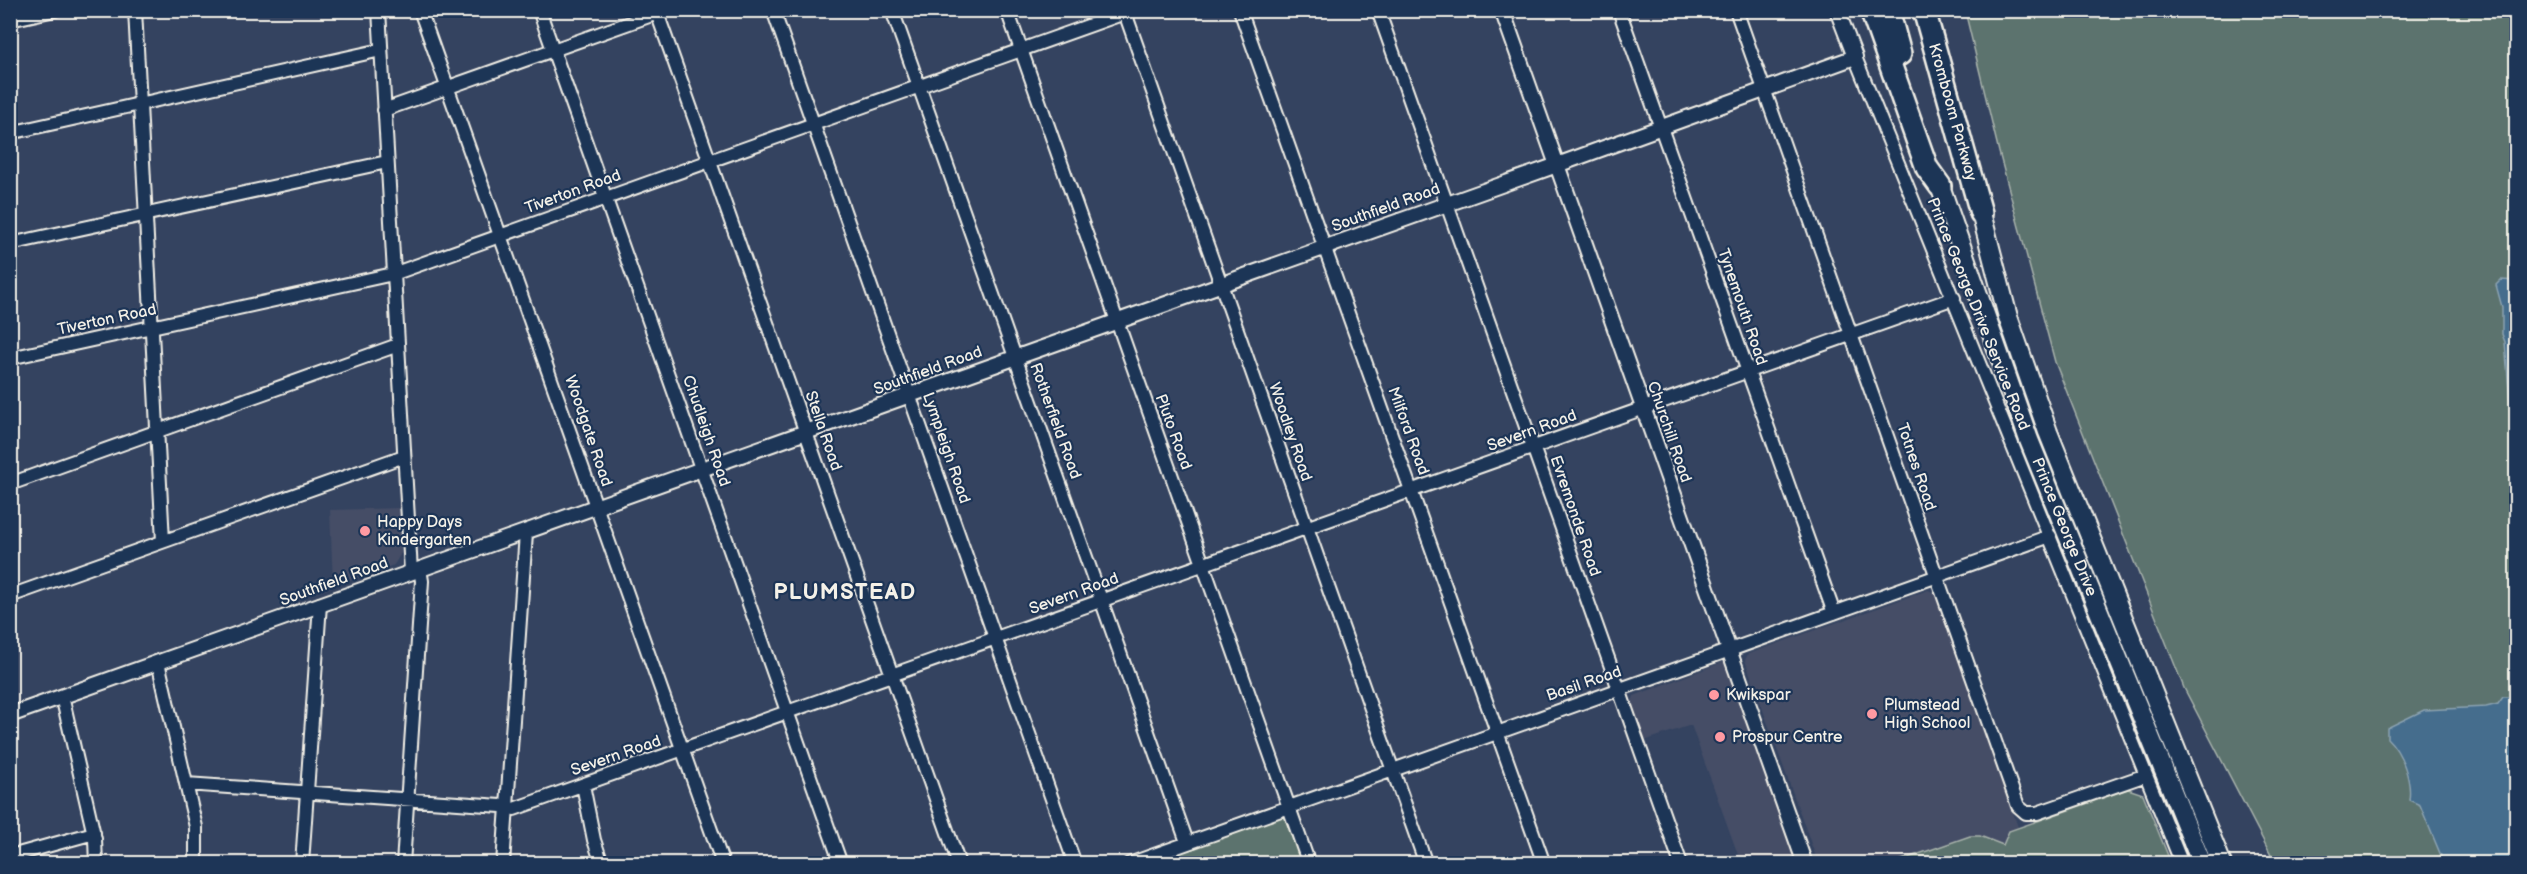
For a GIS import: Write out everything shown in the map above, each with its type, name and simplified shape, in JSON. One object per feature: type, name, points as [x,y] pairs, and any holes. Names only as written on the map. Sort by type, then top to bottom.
[{"type":"highway","points":[[1871,10],[1928,168],[1940,186]]},
{"type":"highway","name":"Kromboom Parkway","points":[[1888,10],[1940,186]]},
{"type":"highway","name":"Kromboom Parkway","points":[[1924,10],[1981,213]]},
{"type":"highway","points":[[1936,10],[1966,128],[1981,213]]},
{"type":"main road","name":"Prince George Drive","points":[[1940,186],[2029,440],[2202,864]]},
{"type":"main road","name":"Prince George Drive","points":[[1981,213],[2008,317],[2048,432],[2222,864]]},
{"type":"street","points":[[10,20],[55,10]]},
{"type":"street","points":[[135,10],[163,541]]},
{"type":"street","points":[[379,10],[404,456],[416,570],[422,581],[403,864]]},
{"type":"street","name":"Woodgate Road","points":[[420,10],[723,864]]},
{"type":"street","name":"Chudleigh Road","points":[[539,10],[842,864]]},
{"type":"street","name":"Lympleigh Road","points":[[772,10],[1075,864]]},
{"type":"street","name":"Rotherfield Road","points":[[892,10],[1187,842]]},
{"type":"street","name":"Pluto Road","points":[[1007,10],[1309,864]]},
{"type":"street","name":"Milford Road","points":[[1240,10],[1544,864]]},
{"type":"street","name":"Evremonde Road","points":[[1378,10],[1681,864]]},
{"type":"street","name":"Churchill Road","points":[[1502,10],[1806,864]]},
{"type":"street","name":"Tynemouth Road","points":[[1619,10],[1833,614]]},
{"type":"street","name":"Totnes Road","points":[[1736,10],[2020,809],[2029,814],[2037,813],[2146,775]]},
{"type":"street","name":"Prince George Drive Service Road","points":[[1837,10],[2182,864]]},
{"type":"street","points":[[384,110],[659,11]]},
{"type":"street","name":"Stella Road","points":[[659,11],[709,161],[959,864]]},
{"type":"street","name":"Tiverton Road","points":[[10,358],[393,274],[1127,11]]},
{"type":"street","name":"Woodley Road","points":[[1127,11],[1221,285],[1426,864]]},
{"type":"street","points":[[10,133],[381,50]]},
{"type":"street","name":"Southfield Road","points":[[10,714],[702,470],[1855,57]]},
{"type":"street","points":[[10,244],[387,162]]},
{"type":"street","name":"Severn Road","points":[[186,784],[514,809],[1954,298]]},
{"type":"street","points":[[10,484],[398,345]]},
{"type":"street","points":[[10,596],[404,456]]},
{"type":"street","points":[[504,864],[525,532]]},
{"type":"street","name":"Basil Road","points":[[1129,864],[2050,536]]},
{"type":"street","points":[[302,864],[320,604]]},
{"type":"street","points":[[158,662],[196,827],[196,864]]},
{"type":"street","points":[[62,696],[94,832],[96,864]]},
{"type":"street","points":[[583,785],[594,840],[602,864]]},
{"type":"street","points":[[18,854],[94,832]]},
{"type":"shaded area","points":[[2501,280],[2516,281],[2516,418],[2511,414],[2505,342],[2502,334],[2502,307],[2496,285]]},
{"type":"shaded area","name":"Happy Days Kindergarten","points":[[399,508],[401,553],[394,565],[333,586],[330,510]]},
{"type":"shaded area","name":"Plumstead High School","points":[[1928,590],[1936,593],[2018,827],[2128,789],[2143,794],[2171,863],[1818,863],[1745,660],[1748,654]]},
{"type":"shaded area","points":[[1723,662],[1728,665],[1799,863],[1741,863],[1691,725],[1644,741],[1631,705],[1634,696]]},
{"type":"shaded area","points":[[2503,697],[2516,697],[2516,863],[2444,863],[2420,805],[2409,800],[2410,792],[2405,767],[2387,738],[2387,728],[2424,710],[2486,707],[2498,704]]},
{"type":"green space","points":[[1965,11],[2516,11],[2516,863],[2275,863],[2184,688],[2055,362],[1999,152]]},
{"type":"green space","points":[[2128,789],[2143,794],[2171,863],[1893,863],[1970,836],[1980,836],[2003,845],[2009,831]]},
{"type":"green space","points":[[1281,816],[1287,818],[1305,864],[1141,864]]},
{"type":"place","name":"Happy Days Kindergarten","points":[[365,531]]},
{"type":"place","name":"Kwikspar","points":[[1714,695]]},
{"type":"place","name":"Plumstead High School","points":[[1872,714]]},
{"type":"place","name":"Prospur Centre","points":[[1720,737]]},
{"type":"district","name":"PLUMSTEAD","points":[[845,592]]}]
